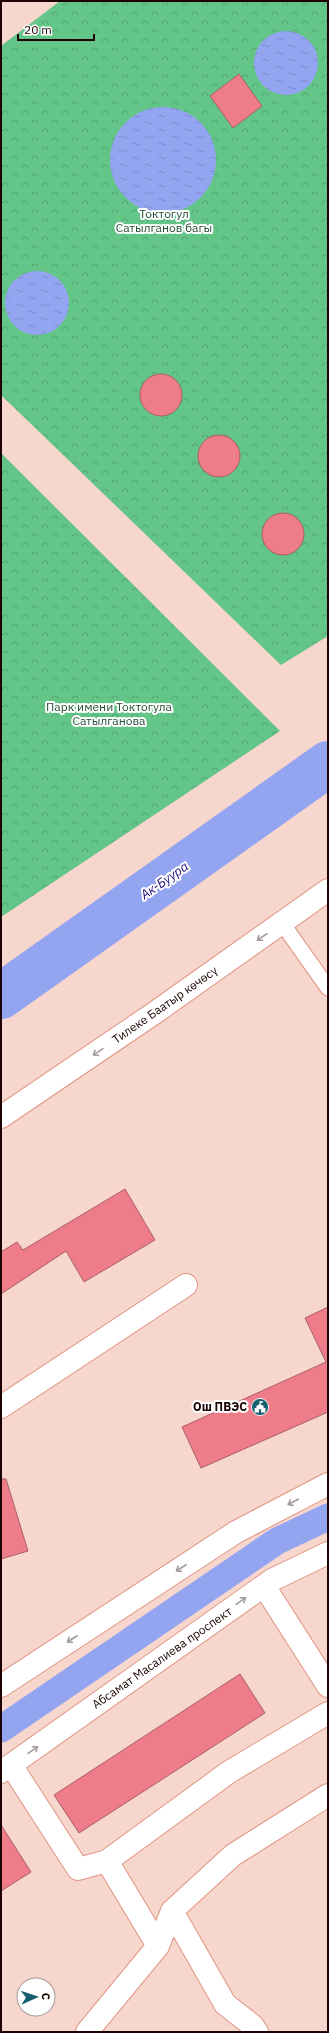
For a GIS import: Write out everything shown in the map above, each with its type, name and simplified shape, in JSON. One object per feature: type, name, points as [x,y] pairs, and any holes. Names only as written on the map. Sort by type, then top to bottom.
[{"type":"street","name":"Тилеке Баатыр көчөсү","points":[[1,1117],[153,1014],[328,890]]},
{"type":"street","points":[[1,1407],[186,1285]]},
{"type":"street","points":[[1,1686],[236,1532],[328,1484]]},
{"type":"street","name":"Абсамат Масалиева проспект","points":[[6,1769],[272,1580],[328,1553]]},
{"type":"street","points":[[264,1586],[328,1686]]},
{"type":"street","points":[[6,1769],[78,1870],[107,1860],[229,1772],[328,1713]]},
{"type":"street","points":[[87,2032],[158,1946],[172,1911],[233,1855],[328,1795]]},
{"type":"street","points":[[107,1860],[158,1946]]},
{"type":"street","points":[[172,1911],[225,2004],[253,2026],[257,2032]]},
{"type":"lane","points":[[282,923],[328,988]]},
{"type":"green space","name":"Токтогул Сатылганов багы","points":[[60,1],[328,1],[328,636],[281,665],[1,395],[1,46]]},
{"type":"green space","name":"Парк имени Токтогула Сатылганова","points":[[1,453],[280,731],[1,917]]},
{"type":"water","points":[[280,31],[292,31],[309,40],[316,51],[318,63],[316,75],[309,86],[292,95],[280,95],[268,90],[259,81],[254,69],[254,57],[259,45],[268,36]]},
{"type":"water","points":[[163,107],[183,111],[201,122],[212,140],[216,160],[212,180],[201,198],[183,209],[163,213],[143,209],[125,198],[114,180],[110,160],[114,140],[125,122],[143,111]]},
{"type":"water","points":[[37,271],[55,277],[63,285],[69,303],[63,321],[55,329],[37,335],[19,329],[11,321],[5,303],[11,285],[19,277]]},
{"type":"building","points":[[239,74],[262,106],[233,128],[210,96]]},
{"type":"building","points":[[161,374],[176,380],[182,395],[176,410],[161,416],[146,410],[140,395],[146,380]]},
{"type":"building","points":[[219,435],[234,441],[240,456],[234,471],[219,477],[204,471],[198,456],[204,441]]},
{"type":"building","points":[[283,513],[298,519],[304,534],[298,549],[283,555],[268,549],[262,534],[268,519]]},
{"type":"building","points":[[125,1189],[155,1240],[84,1282],[66,1251],[1,1294],[1,1252],[17,1242],[23,1250]]},
{"type":"building","name":"Ош ПВЭС","points":[[328,1307],[328,1412],[201,1468],[182,1427],[326,1362],[305,1318]]},
{"type":"building","points":[[1,1479],[6,1479],[28,1551],[1,1559]]},
{"type":"building","points":[[240,1674],[265,1713],[79,1833],[54,1795]]},
{"type":"building","points":[[1,1825],[31,1872],[1,1891]]},
{"type":"waterway","name":"Ак-Буура","points":[[1,996],[328,764]]},
{"type":"waterway","points":[[1,1729],[277,1541],[328,1517]]},
{"type":"place","name":"Ош ПВЭС","points":[[260,1407]]}]
